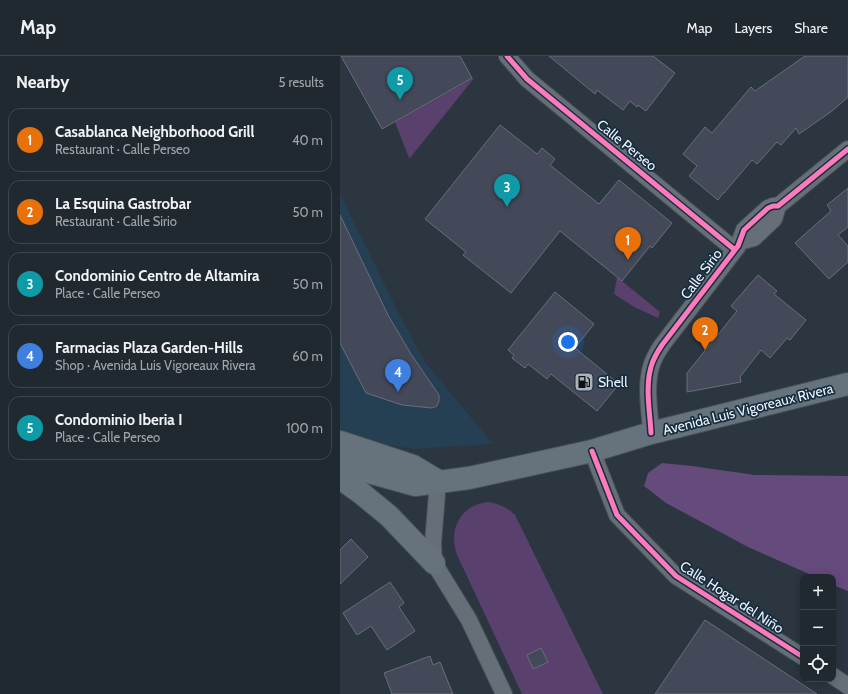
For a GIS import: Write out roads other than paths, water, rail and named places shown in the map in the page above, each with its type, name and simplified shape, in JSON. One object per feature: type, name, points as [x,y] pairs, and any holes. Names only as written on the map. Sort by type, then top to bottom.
[{"type":"main road","name":"Avenida Luis Vigoreaux Rivera","points":[[340,464],[415,485],[469,478],[592,451],[651,433],[848,384]]},
{"type":"main road","points":[[340,442],[413,466],[438,481]]},
{"type":"main road","points":[[340,478],[389,516],[434,563]]},
{"type":"street","name":"Calle Perseo","points":[[507,56],[527,79],[737,246]]},
{"type":"street","name":"Calle Sirio","points":[[651,433],[649,384],[651,367],[657,353],[737,246],[754,238],[774,219],[778,206],[848,149]]},
{"type":"street","name":"Calle Hogar del Niño","points":[[592,451],[617,516],[676,576],[800,655]]},
{"type":"street","points":[[438,481],[433,543],[434,563],[469,620],[504,694]]},
{"type":"street","points":[[836,678],[848,686]]},
{"type":"place","name":"Condominio Iberia I","points":[[400,100]]},
{"type":"place","name":"Condominio Centro de Altamira","points":[[507,207]]},
{"type":"place","name":"Casablanca Neighborhood Grill","points":[[628,260]]},
{"type":"place","name":"La Esquina Gastrobar","points":[[705,350]]},
{"type":"place","name":"Shell","points":[[584,382]]},
{"type":"place","name":"Farmacias Plaza Garden-Hills","points":[[398,392]]}]
